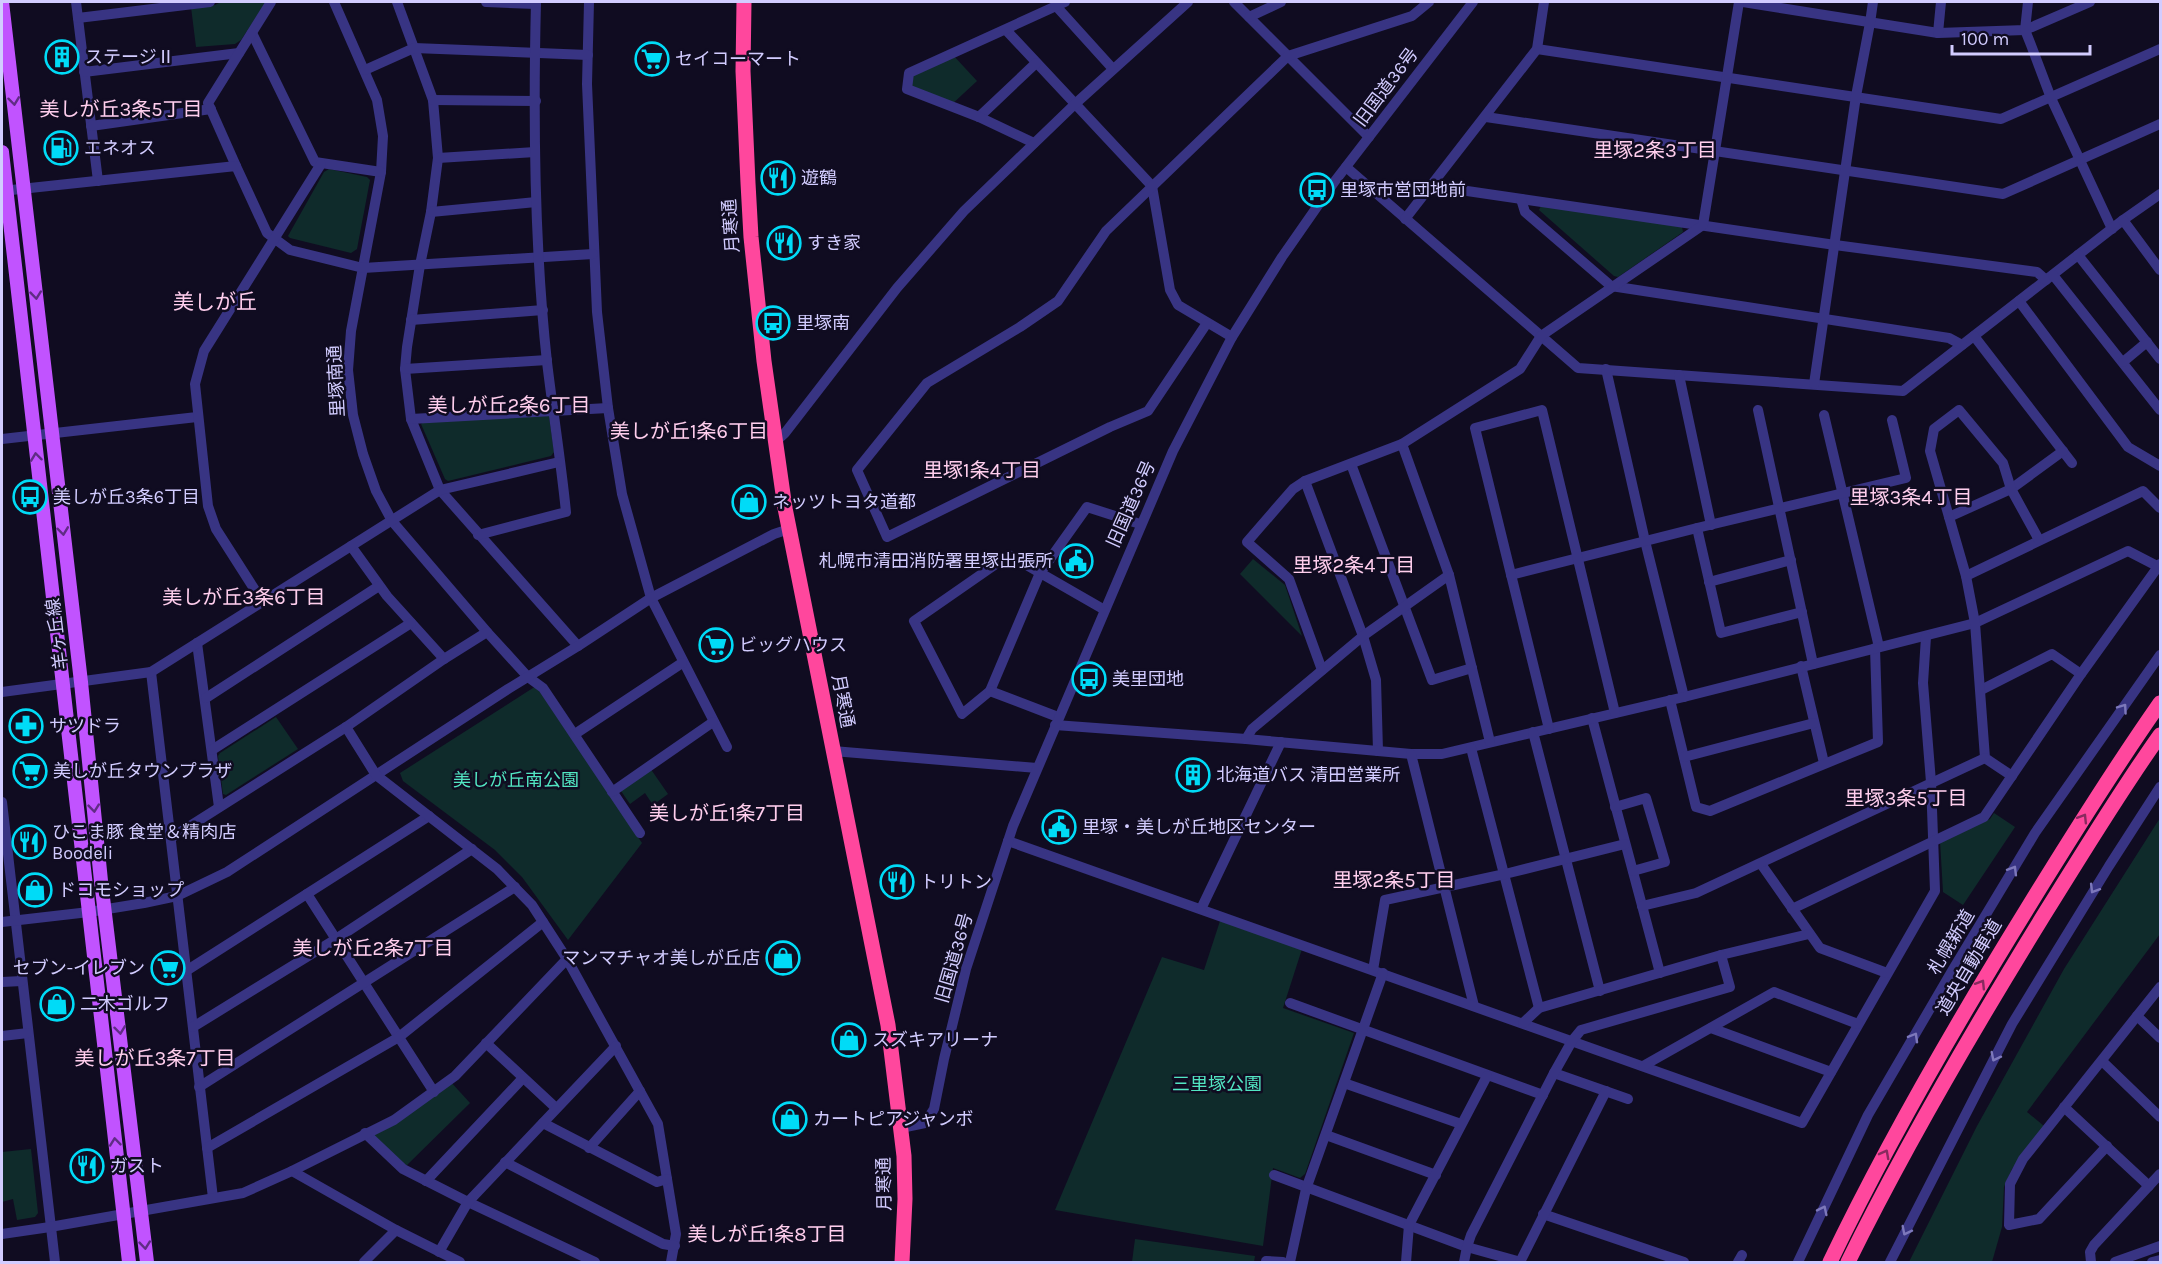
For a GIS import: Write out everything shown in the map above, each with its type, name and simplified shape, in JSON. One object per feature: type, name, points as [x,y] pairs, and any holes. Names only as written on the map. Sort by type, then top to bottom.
[{"type":"highway","name":"月寒通","points":[[744,2],[743,71],[751,237],[775,442],[789,529],[882,992],[901,1128],[905,1199],[902,1263]]},
{"type":"highway","name":"道央自動車道","points":[[1830,1263],[1894,1138],[1966,1007],[2112,772],[2160,703]]},
{"type":"highway","name":"道央自動車道","points":[[1848,1263],[1909,1145],[1981,1016],[2126,783],[2160,735]]},
{"type":"main road","name":"羊ヶ丘線","points":[[2,2],[147,1263]]},
{"type":"main road","name":"羊ヶ丘線","points":[[2,152],[4,191],[129,1263]]},
{"type":"street","points":[[75,2],[98,181]]},
{"type":"street","points":[[78,18],[210,2]]},
{"type":"street","points":[[271,2],[208,103],[267,233],[274,240],[290,250],[363,268],[593,254]]},
{"type":"street","name":"里塚南通","points":[[334,2],[377,100],[383,136],[381,172],[351,331],[348,370],[353,415],[363,454],[376,490],[392,521],[487,632],[528,677],[543,688],[640,833]]},
{"type":"street","points":[[397,2],[433,100],[438,158],[405,369],[411,419],[440,490],[578,646]]},
{"type":"street","points":[[478,535],[566,512],[547,360],[539,257],[535,152],[536,3],[486,2]]},
{"type":"street","points":[[589,2],[587,84],[593,254],[608,408],[622,494],[651,598],[682,663],[727,747]]},
{"type":"street","points":[[775,442],[897,288],[964,211],[1075,104],[1188,2]]},
{"type":"street","points":[[1234,2],[1369,137]]},
{"type":"street","points":[[1248,17],[1281,2]]},
{"type":"street","points":[[1207,323],[1148,411],[887,537],[857,470],[927,383],[1012,332],[1058,301],[1106,231],[1288,56],[1412,16],[1429,2]]},
{"type":"street","name":"旧国道36号","points":[[901,1128],[925,1124],[934,1109],[966,969],[1008,841],[1103,609],[1191,412],[1232,337],[1282,257],[1346,166],[1473,2]]},
{"type":"street","points":[[1406,219],[1537,49],[1544,2]]},
{"type":"street","points":[[1322,670],[1290,579],[1248,542],[1293,489],[1305,481],[1402,444],[1520,369],[1540,336],[1703,225],[1726,77],[1741,2],[1813,7],[1870,23],[1938,33],[2025,30],[2090,2]]},
{"type":"street","points":[[1814,384],[1872,2]]},
{"type":"street","points":[[1938,33],[1941,2]]},
{"type":"street","points":[[2028,2],[2025,30],[2078,160],[2112,229]]},
{"type":"street","points":[[1034,143],[979,117],[907,89],[909,73],[1060,4],[1113,69]]},
{"type":"street","points":[[1006,30],[1152,186],[1170,290],[1178,305],[1232,337]]},
{"type":"street","points":[[252,33],[315,162],[381,172]]},
{"type":"street","points":[[365,70],[414,48],[588,55]]},
{"type":"street","points":[[1537,49],[2001,119],[2160,49]]},
{"type":"street","points":[[84,72],[238,53]]},
{"type":"street","points":[[979,117],[1036,63]]},
{"type":"street","points":[[433,100],[536,101]]},
{"type":"street","points":[[91,126],[211,109]]},
{"type":"street","points":[[1486,117],[2003,194],[2160,124]]},
{"type":"street","points":[[438,158],[535,152]]},
{"type":"street","points":[[262,601],[216,529],[210,513],[197,417],[195,384],[204,351],[321,164]]},
{"type":"street","points":[[4,191],[236,166]]},
{"type":"street","points":[[1346,166],[1578,368],[1903,391],[2123,220],[2160,194]]},
{"type":"street","points":[[1433,186],[2037,272],[2050,277],[2123,362],[2160,410]]},
{"type":"street","points":[[1521,199],[1524,212],[1611,286],[1949,338],[1962,345]]},
{"type":"street","points":[[431,212],[536,202]]},
{"type":"street","points":[[2123,220],[2160,270]]},
{"type":"street","points":[[2078,255],[2160,359]]},
{"type":"street","points":[[2019,301],[2128,447],[2160,466]]},
{"type":"street","points":[[411,320],[543,310]]},
{"type":"street","points":[[1974,336],[2072,463]]},
{"type":"street","points":[[2123,362],[2147,342]]},
{"type":"street","points":[[405,369],[547,360]]},
{"type":"street","points":[[1606,369],[1645,541],[1684,696]]},
{"type":"street","points":[[1679,375],[1711,525]]},
{"type":"street","points":[[411,419],[608,408]]},
{"type":"street","points":[[1549,729],[1475,428],[1542,410],[1615,713]]},
{"type":"street","points":[[1758,410],[1813,664]]},
{"type":"street","points":[[1985,758],[1975,623],[1966,576],[1930,451],[1934,429],[1959,410],[2002,463],[2011,489],[2039,540]]},
{"type":"street","points":[[1671,700],[1696,807],[1710,811],[1878,742],[1877,647],[1824,415]]},
{"type":"street","points":[[2,439],[197,417]]},
{"type":"street","points":[[1511,575],[1906,478],[1892,420]]},
{"type":"street","points":[[1402,444],[1449,575],[1490,742]]},
{"type":"street","points":[[1949,518],[2011,489],[2063,451]]},
{"type":"street","points":[[2,692],[152,672],[440,490],[559,462]]},
{"type":"street","points":[[1351,464],[1432,680],[1472,668]]},
{"type":"street","points":[[1305,481],[1363,636],[1376,680],[1378,751]]},
{"type":"street","points":[[1966,576],[2143,491],[2160,508]]},
{"type":"street","points":[[1103,609],[1040,573],[1009,555],[914,621],[962,714],[990,691],[1040,573],[1087,507],[1140,524]]},
{"type":"street","points":[[1697,528],[1721,633],[1802,612]]},
{"type":"street","points":[[2,922],[89,912],[177,896],[227,872],[651,598],[774,534],[789,529]]},
{"type":"street","points":[[351,546],[380,586],[444,659]]},
{"type":"street","points":[[990,691],[1057,721],[1411,754],[1442,754],[1671,700],[1975,623],[2128,551],[2160,565],[2081,674],[1984,817],[1792,909]]},
{"type":"street","points":[[1709,582],[1791,560]]},
{"type":"street","points":[[1246,739],[1252,729],[1363,636],[1449,575]]},
{"type":"street","points":[[206,698],[380,586]]},
{"type":"street","points":[[212,750],[411,623]]},
{"type":"street","points":[[171,838],[346,727],[487,632]]},
{"type":"street","points":[[1008,841],[1802,1124],[1935,891],[1932,782],[1923,683],[1926,637]]},
{"type":"street","points":[[197,643],[219,807]]},
{"type":"street","points":[[1981,690],[2052,654],[2081,674]]},
{"type":"street","name":"札幌新道","points":[[1798,1263],[1868,1115],[1952,971],[2036,832],[2160,654]]},
{"type":"street","points":[[574,734],[682,663]]},
{"type":"street","points":[[1801,666],[1824,763]]},
{"type":"street","points":[[152,672],[213,1198]]},
{"type":"street","points":[[1592,718],[1659,973]]},
{"type":"street","points":[[612,792],[713,722]]},
{"type":"street","points":[[1684,757],[1814,723]]},
{"type":"street","points":[[346,727],[376,775],[472,849],[515,886],[532,905],[567,959],[658,1124],[675,1224],[675,1246],[671,1263]]},
{"type":"street","points":[[1533,732],[1600,991]]},
{"type":"street","points":[[1201,909],[1281,742]]},
{"type":"street","points":[[1471,748],[1539,1008]]},
{"type":"street","points":[[833,751],[1038,768]]},
{"type":"street","points":[[1411,754],[1473,1006]]},
{"type":"street","points":[[1985,758],[2012,776]]},
{"type":"street","points":[[1642,906],[1696,893],[1985,758]]},
{"type":"street","points":[[1890,1263],[2012,1024],[2160,787]]},
{"type":"street","points":[[1616,807],[1646,798],[1665,862],[1633,871]]},
{"type":"street","points":[[2,802],[5,862],[15,921],[55,1263]]},
{"type":"street","points":[[186,971],[429,816]]},
{"type":"street","points":[[1290,1263],[1306,1189],[1362,1030],[1378,972],[1385,900],[1505,874],[1625,844]]},
{"type":"street","points":[[193,1027],[336,939],[472,849]]},
{"type":"street","points":[[1761,864],[1820,948],[1887,973]]},
{"type":"street","points":[[199,1087],[515,886]]},
{"type":"street","points":[[307,894],[434,1092]]},
{"type":"street","points":[[207,1148],[399,1037],[543,922]]},
{"type":"street","points":[[1523,1023],[1539,1008],[1721,955],[1809,934]]},
{"type":"street","points":[[1464,1263],[1467,1247],[1554,1073],[1581,1030],[1730,987],[1721,955]]},
{"type":"street","points":[[2,1234],[243,1193],[292,1171],[394,1120],[455,1076],[567,959]]},
{"type":"street","points":[[2,982],[22,981]]},
{"type":"street","points":[[2107,1146],[2039,1219],[2008,1225],[2010,1184],[2023,1159],[2160,987]]},
{"type":"street","points":[[1642,1066],[1774,992],[1858,1024]]},
{"type":"street","points":[[1290,1003],[1543,1095]]},
{"type":"street","points":[[2137,1016],[2160,1038]]},
{"type":"street","points":[[1711,1028],[1831,1072]]},
{"type":"street","points":[[2,1036],[28,1033]]},
{"type":"street","points":[[486,1043],[556,1108]]},
{"type":"street","points":[[439,1252],[468,1202],[616,1046]]},
{"type":"street","points":[[2102,1061],[2160,1117]]},
{"type":"street","points":[[1554,1073],[1628,1099]]},
{"type":"street","points":[[1406,1263],[1409,1225],[1487,1076]]},
{"type":"street","points":[[426,1181],[523,1078]]},
{"type":"street","points":[[1344,1083],[1461,1124]]},
{"type":"street","points":[[589,1148],[640,1091]]},
{"type":"street","points":[[1274,1175],[1306,1189],[1467,1247],[1520,1262],[1606,1091]]},
{"type":"street","points":[[2064,1107],[2149,1186]]},
{"type":"street","points":[[543,1123],[657,1182],[667,1179]]},
{"type":"street","points":[[365,1133],[403,1169],[595,1263]]},
{"type":"street","points":[[1326,1135],[1436,1175]]},
{"type":"street","points":[[505,1162],[663,1244],[675,1246]]},
{"type":"street","points":[[292,1171],[454,1261]]},
{"type":"street","points":[[2091,1263],[2090,1252],[2094,1245],[2160,1175]]},
{"type":"street","points":[[1543,1214],[1684,1263]]},
{"type":"street","points":[[364,1263],[396,1230]]},
{"type":"street","points":[[2118,1262],[2160,1246]]},
{"type":"street","points":[[1266,1260],[1283,1263]]},
{"type":"street","points":[[2152,1263],[2160,1260]]},
{"type":"green space","points":[[221,2],[266,2],[241,40],[235,44],[196,47],[191,7],[215,5]]},
{"type":"green space","points":[[952,54],[977,81],[950,106],[907,89],[909,73]]},
{"type":"green space","points":[[329,169],[367,177],[370,180],[357,249],[351,253],[288,236],[324,172]]},
{"type":"green space","points":[[1542,204],[1682,227],[1683,232],[1618,277],[1614,276],[1539,210]]},
{"type":"green space","points":[[549,416],[554,452],[551,456],[448,481],[445,479],[421,424],[424,422]]},
{"type":"green space","points":[[1253,559],[1285,585],[1302,636],[1240,574]]},
{"type":"green space","name":"美しが丘南公園","points":[[536,686],[642,843],[568,940],[522,877],[495,850],[403,781],[400,773]]},
{"type":"green space","points":[[276,717],[298,749],[226,795],[223,794],[218,756],[220,753]]},
{"type":"green space","points":[[650,768],[668,794],[653,805],[645,793],[630,804],[621,791]]},
{"type":"green space","points":[[1994,813],[2015,827],[1963,905],[1943,892],[1940,841],[1990,819]]},
{"type":"green space","points":[[2160,818],[2160,934],[2027,1112],[2044,1126],[2012,1169],[2004,1187],[2002,1227],[1992,1262],[1909,1262],[1977,1126],[2064,969]]},
{"type":"green space","name":"三里塚公園","points":[[1220,921],[1302,949],[1283,1008],[1354,1033],[1305,1174],[1300,1178],[1273,1168],[1263,1246],[1055,1210],[1162,957],[1204,970]]},
{"type":"green space","points":[[449,1080],[470,1103],[403,1169],[365,1133]]},
{"type":"green space","points":[[31,1149],[38,1213],[35,1217],[17,1220],[13,1199],[2,1202],[2,1152]]},
{"type":"green space","points":[[1135,1239],[1255,1256],[1254,1262],[1132,1262]]},
{"type":"place","name":"ステージⅡ","points":[[62,57]]},
{"type":"place","name":"セイコーマート","points":[[652,59]]},
{"type":"place","name":"エネオス","points":[[61,148]]},
{"type":"place","name":"遊鶴","points":[[778,178]]},
{"type":"place","name":"里塚市営団地前","points":[[1317,190]]},
{"type":"place","name":"すき家","points":[[784,243]]},
{"type":"place","name":"里塚南","points":[[773,323]]},
{"type":"place","name":"美しが丘3条6丁目","points":[[30,497]]},
{"type":"place","name":"ネッツトヨタ道都","points":[[749,502]]},
{"type":"place","name":"札幌市清田消防署里塚出張所","points":[[1076,561]]},
{"type":"place","name":"ビッグハウス","points":[[716,645]]},
{"type":"place","name":"美里団地","points":[[1089,679]]},
{"type":"place","name":"サツドラ","points":[[26,726]]},
{"type":"place","name":"美しが丘タウンプラザ","points":[[30,771]]},
{"type":"place","name":"北海道バス 清田営業所","points":[[1193,775]]},
{"type":"place","name":"里塚・美しが丘地区センター","points":[[1059,827]]},
{"type":"place","name":"ひこま豚 食堂＆精肉店 Boodeli","points":[[29,842]]},
{"type":"place","name":"トリトン","points":[[897,882]]},
{"type":"place","name":"ドコモショップ","points":[[35,890]]},
{"type":"place","name":"マンマチャオ美しが丘店","points":[[783,958]]},
{"type":"place","name":"セブン-イレブン","points":[[168,968]]},
{"type":"place","name":"二木ゴルフ","points":[[57,1004]]},
{"type":"place","name":"スズキアリーナ","points":[[849,1040]]},
{"type":"place","name":"カートピアジャンボ","points":[[790,1119]]},
{"type":"place","name":"ガスト","points":[[87,1166]]},
{"type":"district","name":"美しが丘3条5丁目","points":[[121,109]]},
{"type":"district","name":"里塚2条3丁目","points":[[1655,150]]},
{"type":"district","name":"美しが丘","points":[[215,302]]},
{"type":"district","name":"美しが丘2条6丁目","points":[[509,405]]},
{"type":"district","name":"美しが丘1条6丁目","points":[[689,431]]},
{"type":"district","name":"里塚1条4丁目","points":[[982,470]]},
{"type":"district","name":"里塚3条4丁目","points":[[1911,497]]},
{"type":"district","name":"里塚2条4丁目","points":[[1354,565]]},
{"type":"district","name":"美しが丘3条6丁目","points":[[244,597]]},
{"type":"district","name":"里塚3条5丁目","points":[[1906,798]]},
{"type":"district","name":"美しが丘1条7丁目","points":[[727,813]]},
{"type":"district","name":"里塚2条5丁目","points":[[1394,880]]},
{"type":"district","name":"美しが丘2条7丁目","points":[[373,948]]},
{"type":"district","name":"美しが丘3条7丁目","points":[[155,1058]]},
{"type":"district","name":"美しが丘1条8丁目","points":[[767,1234]]}]
